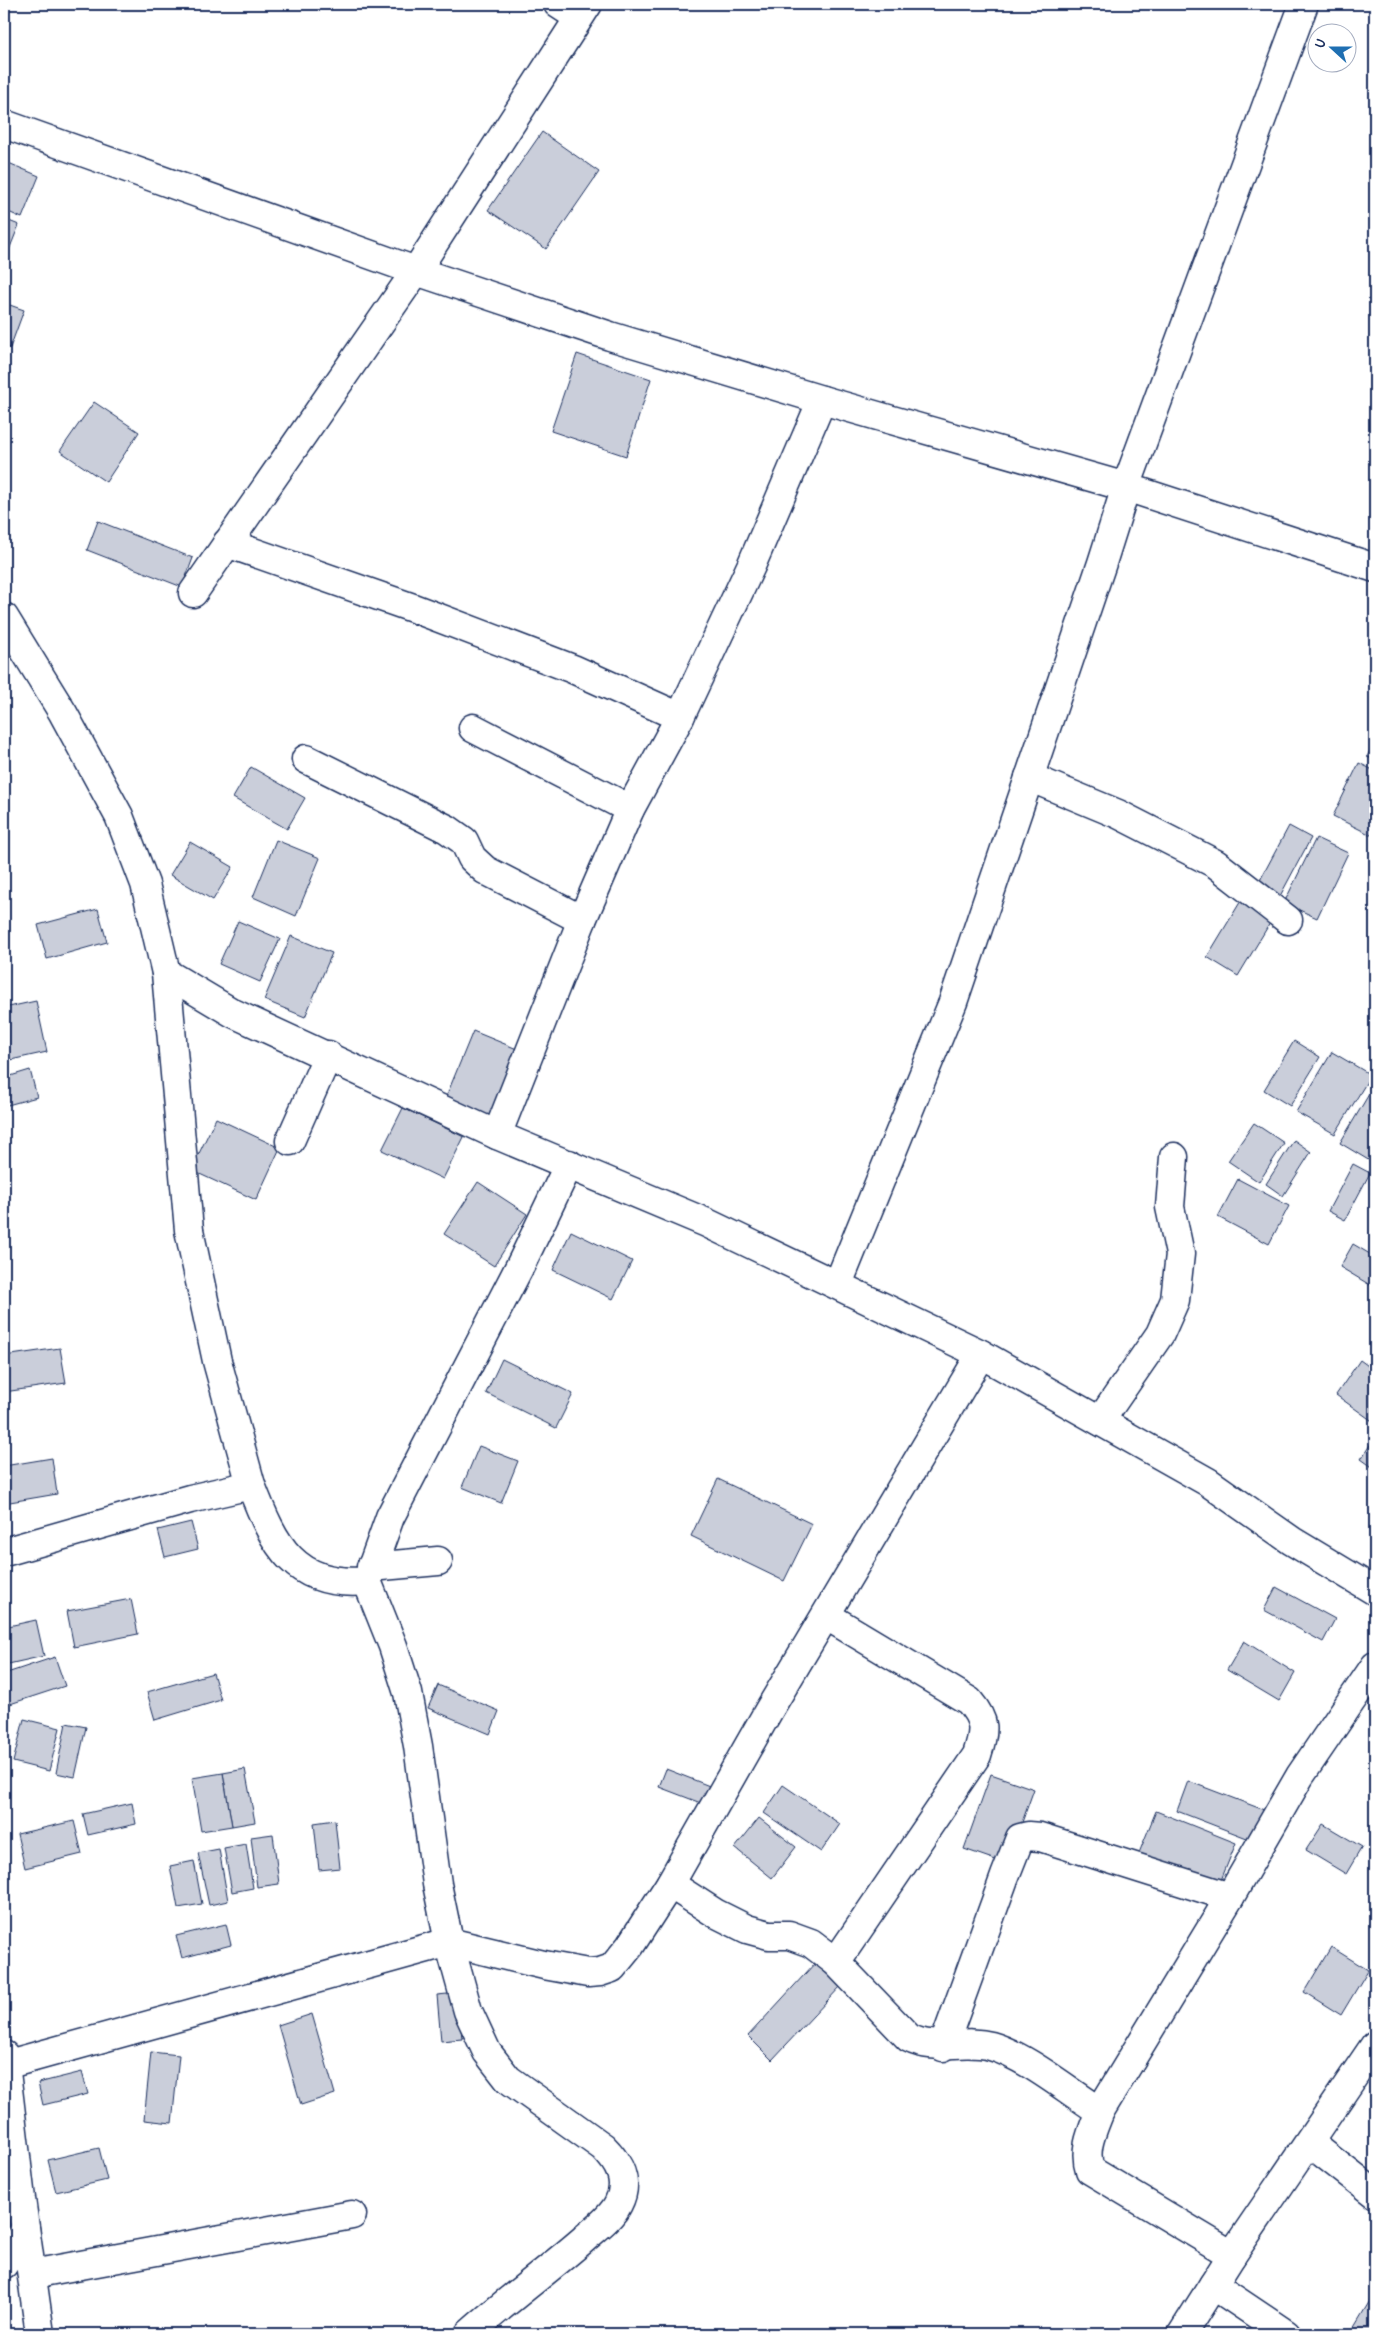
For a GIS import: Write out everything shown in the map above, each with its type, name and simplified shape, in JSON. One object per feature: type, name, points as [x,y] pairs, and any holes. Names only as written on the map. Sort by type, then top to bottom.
[{"type":"street","points":[[838,1284],[953,1002],[1126,488],[1304,4]]},
{"type":"street","points":[[193,593],[416,271],[575,8]]},
{"type":"street","points":[[4,124],[416,271],[610,336],[1126,488],[1375,568]]},
{"type":"street","points":[[497,1135],[582,920],[630,809],[680,717],[751,566],[822,400]]},
{"type":"street","points":[[227,544],[422,611],[573,669],[680,717]]},
{"type":"street","points":[[4,617],[63,713],[119,816],[145,884],[166,973],[188,1230],[217,1361],[251,1485],[273,1539],[290,1558],[310,1574],[326,1581],[345,1584],[369,1574],[438,1561]]},
{"type":"street","points":[[474,728],[630,809]]},
{"type":"street","points":[[306,759],[447,829],[464,841],[472,858],[485,870],[582,920]]},
{"type":"street","points":[[1029,776],[1118,814],[1216,864],[1288,920]]},
{"type":"street","points":[[166,973],[215,1004],[497,1135],[707,1223],[981,1354],[1208,1482],[1292,1541],[1375,1591]]},
{"type":"street","points":[[290,1141],[328,1055]]},
{"type":"street","points":[[1100,1422],[1160,1334],[1175,1300],[1180,1254],[1170,1207],[1174,1157]]},
{"type":"street","points":[[469,2334],[546,2272],[605,2220],[618,2204],[622,2192],[623,2173],[615,2159],[603,2147],[508,2079],[487,2052],[468,2011],[449,1942],[437,1884],[418,1746],[408,1693],[369,1574],[390,1517],[522,1262],[569,1164]]},
{"type":"street","points":[[40,2334],[25,2229],[12,2193],[4,2060],[449,1942],[544,1965],[588,1973],[612,1968],[630,1946],[670,1884],[769,1710],[827,1616],[981,1354]]},
{"type":"street","points":[[4,1552],[181,1502],[251,1485]]},
{"type":"street","points":[[827,1616],[969,1701],[981,1714],[984,1734],[977,1755],[836,1962]]},
{"type":"street","points":[[1232,2255],[1090,2170],[1086,2158],[1089,2140],[1100,2112],[1230,1897],[1300,1776],[1375,1666]]},
{"type":"street","points":[[943,2046],[1020,1838],[1028,1836],[1040,1837],[1230,1897]]},
{"type":"street","points":[[670,1884],[716,1913],[747,1929],[769,1935],[789,1935],[811,1943],[836,1962],[909,2038],[920,2044],[943,2046],[973,2042],[1013,2055],[1100,2112]]},
{"type":"street","points":[[1182,2334],[1232,2255],[1375,2045]]},
{"type":"street","points":[[1310,2143],[1375,2194]]},
{"type":"street","points":[[32,2274],[352,2215]]},
{"type":"street","points":[[4,2264],[25,2229]]},
{"type":"street","points":[[1213,2285],[1286,2334]]},
{"type":"building","points":[[542,132],[599,172],[546,249],[488,210]]},
{"type":"building","points":[[4,161],[39,176],[22,218],[4,210]]},
{"type":"building","points":[[4,219],[19,225],[7,255],[4,253]]},
{"type":"building","points":[[4,303],[24,310],[10,348],[4,346]]},
{"type":"building","points":[[577,354],[651,379],[626,456],[551,431]]},
{"type":"building","points":[[94,402],[139,432],[106,482],[60,451]]},
{"type":"building","points":[[98,521],[193,558],[182,587],[87,550]]},
{"type":"building","points":[[1375,739],[1375,760],[1367,757]]},
{"type":"building","points":[[1359,763],[1375,771],[1375,837],[1333,816]]},
{"type":"building","points":[[251,767],[305,798],[287,829],[233,798]]},
{"type":"building","points":[[1289,826],[1311,838],[1280,896],[1258,884]]},
{"type":"building","points":[[1316,838],[1348,853],[1317,918],[1284,903]]},
{"type":"building","points":[[276,840],[320,858],[296,916],[253,897]]},
{"type":"building","points":[[190,842],[233,867],[213,900],[170,875]]},
{"type":"building","points":[[1242,899],[1273,918],[1238,976],[1207,957]]},
{"type":"building","points":[[98,909],[107,942],[47,959],[38,925]]},
{"type":"building","points":[[238,921],[280,939],[260,982],[219,964]]},
{"type":"building","points":[[291,936],[332,953],[305,1017],[264,1000]]},
{"type":"building","points":[[36,1001],[47,1052],[6,1061],[4,1052],[4,1008]]},
{"type":"building","points":[[473,1031],[517,1049],[490,1116],[446,1097]]},
{"type":"building","points":[[1294,1041],[1320,1057],[1290,1106],[1264,1090]]},
{"type":"building","points":[[1332,1052],[1371,1075],[1335,1134],[1296,1112]]},
{"type":"building","points":[[30,1070],[37,1097],[4,1106],[4,1078]]},
{"type":"building","points":[[1375,1084],[1375,1164],[1340,1143]]},
{"type":"building","points":[[403,1108],[464,1137],[443,1179],[382,1150]]},
{"type":"building","points":[[216,1118],[280,1148],[256,1200],[191,1170]]},
{"type":"building","points":[[1254,1123],[1284,1143],[1259,1182],[1228,1161]]},
{"type":"building","points":[[1294,1140],[1311,1152],[1283,1196],[1266,1184]]},
{"type":"building","points":[[1353,1164],[1370,1173],[1345,1220],[1328,1211]]},
{"type":"building","points":[[1238,1179],[1289,1206],[1269,1244],[1218,1217]]},
{"type":"building","points":[[478,1182],[527,1214],[494,1266],[444,1234]]},
{"type":"building","points":[[571,1231],[632,1261],[613,1299],[553,1270]]},
{"type":"building","points":[[1353,1244],[1375,1257],[1375,1288],[1340,1267]]},
{"type":"building","points":[[60,1348],[66,1383],[4,1392],[4,1356]]},
{"type":"building","points":[[502,1359],[573,1394],[556,1428],[486,1393]]},
{"type":"building","points":[[1360,1360],[1375,1371],[1375,1423],[1336,1395]]},
{"type":"building","points":[[1375,1437],[1375,1469],[1361,1459]]},
{"type":"building","points":[[479,1446],[518,1461],[501,1503],[462,1487]]},
{"type":"building","points":[[52,1458],[57,1494],[4,1503],[4,1466]]},
{"type":"building","points":[[718,1479],[812,1524],[784,1581],[691,1536]]},
{"type":"building","points":[[191,1522],[198,1549],[165,1557],[158,1530]]},
{"type":"building","points":[[1276,1587],[1335,1619],[1323,1642],[1264,1610]]},
{"type":"building","points":[[131,1599],[138,1634],[74,1647],[67,1611]]},
{"type":"building","points":[[36,1620],[44,1656],[4,1665],[4,1627]]},
{"type":"building","points":[[1244,1641],[1295,1673],[1279,1701],[1227,1670]]},
{"type":"building","points":[[55,1657],[65,1686],[4,1706],[4,1674]]},
{"type":"building","points":[[213,1673],[221,1700],[155,1720],[147,1692]]},
{"type":"building","points":[[438,1685],[499,1711],[490,1734],[428,1708]]},
{"type":"building","points":[[24,1719],[60,1728],[49,1771],[13,1762]]},
{"type":"building","points":[[66,1723],[86,1727],[75,1777],[56,1773]]},
{"type":"building","points":[[245,1769],[255,1822],[232,1826],[223,1773]]},
{"type":"building","points":[[666,1769],[712,1787],[706,1805],[659,1787]]},
{"type":"building","points":[[223,1773],[232,1826],[201,1831],[192,1778]]},
{"type":"building","points":[[991,1774],[1034,1789],[1007,1864],[964,1849]]},
{"type":"building","points":[[1188,1781],[1264,1810],[1252,1840],[1177,1811]]},
{"type":"building","points":[[783,1785],[840,1824],[821,1852],[764,1813]]},
{"type":"building","points":[[132,1803],[136,1824],[88,1835],[83,1814]]},
{"type":"building","points":[[1156,1811],[1236,1843],[1219,1885],[1139,1853]]},
{"type":"building","points":[[759,1818],[796,1847],[772,1878],[735,1848]]},
{"type":"building","points":[[335,1820],[340,1868],[319,1870],[314,1823]]},
{"type":"building","points":[[74,1821],[82,1854],[25,1868],[17,1834]]},
{"type":"building","points":[[1323,1824],[1362,1847],[1346,1874],[1306,1850]]},
{"type":"building","points":[[273,1834],[279,1884],[257,1887],[251,1837]]},
{"type":"building","points":[[246,1844],[253,1888],[232,1892],[224,1848]]},
{"type":"building","points":[[219,1849],[228,1901],[209,1905],[198,1853]]},
{"type":"building","points":[[194,1861],[202,1904],[178,1908],[170,1866]]},
{"type":"building","points":[[226,1924],[231,1945],[182,1958],[176,1936]]},
{"type":"building","points":[[1331,1947],[1368,1970],[1341,2015],[1304,1992]]},
{"type":"building","points":[[816,1962],[841,1986],[772,2060],[748,2036]]},
{"type":"building","points":[[458,1993],[462,2039],[441,2041],[437,1995]]},
{"type":"building","points":[[312,2014],[335,2094],[301,2105],[278,2025]]},
{"type":"building","points":[[151,2052],[179,2055],[172,2123],[144,2120]]},
{"type":"building","points":[[82,2072],[88,2094],[43,2105],[38,2083]]},
{"type":"building","points":[[99,2148],[107,2180],[56,2192],[48,2160]]},
{"type":"building","points":[[1371,2299],[1375,2302],[1375,2334],[1350,2334]]}]
